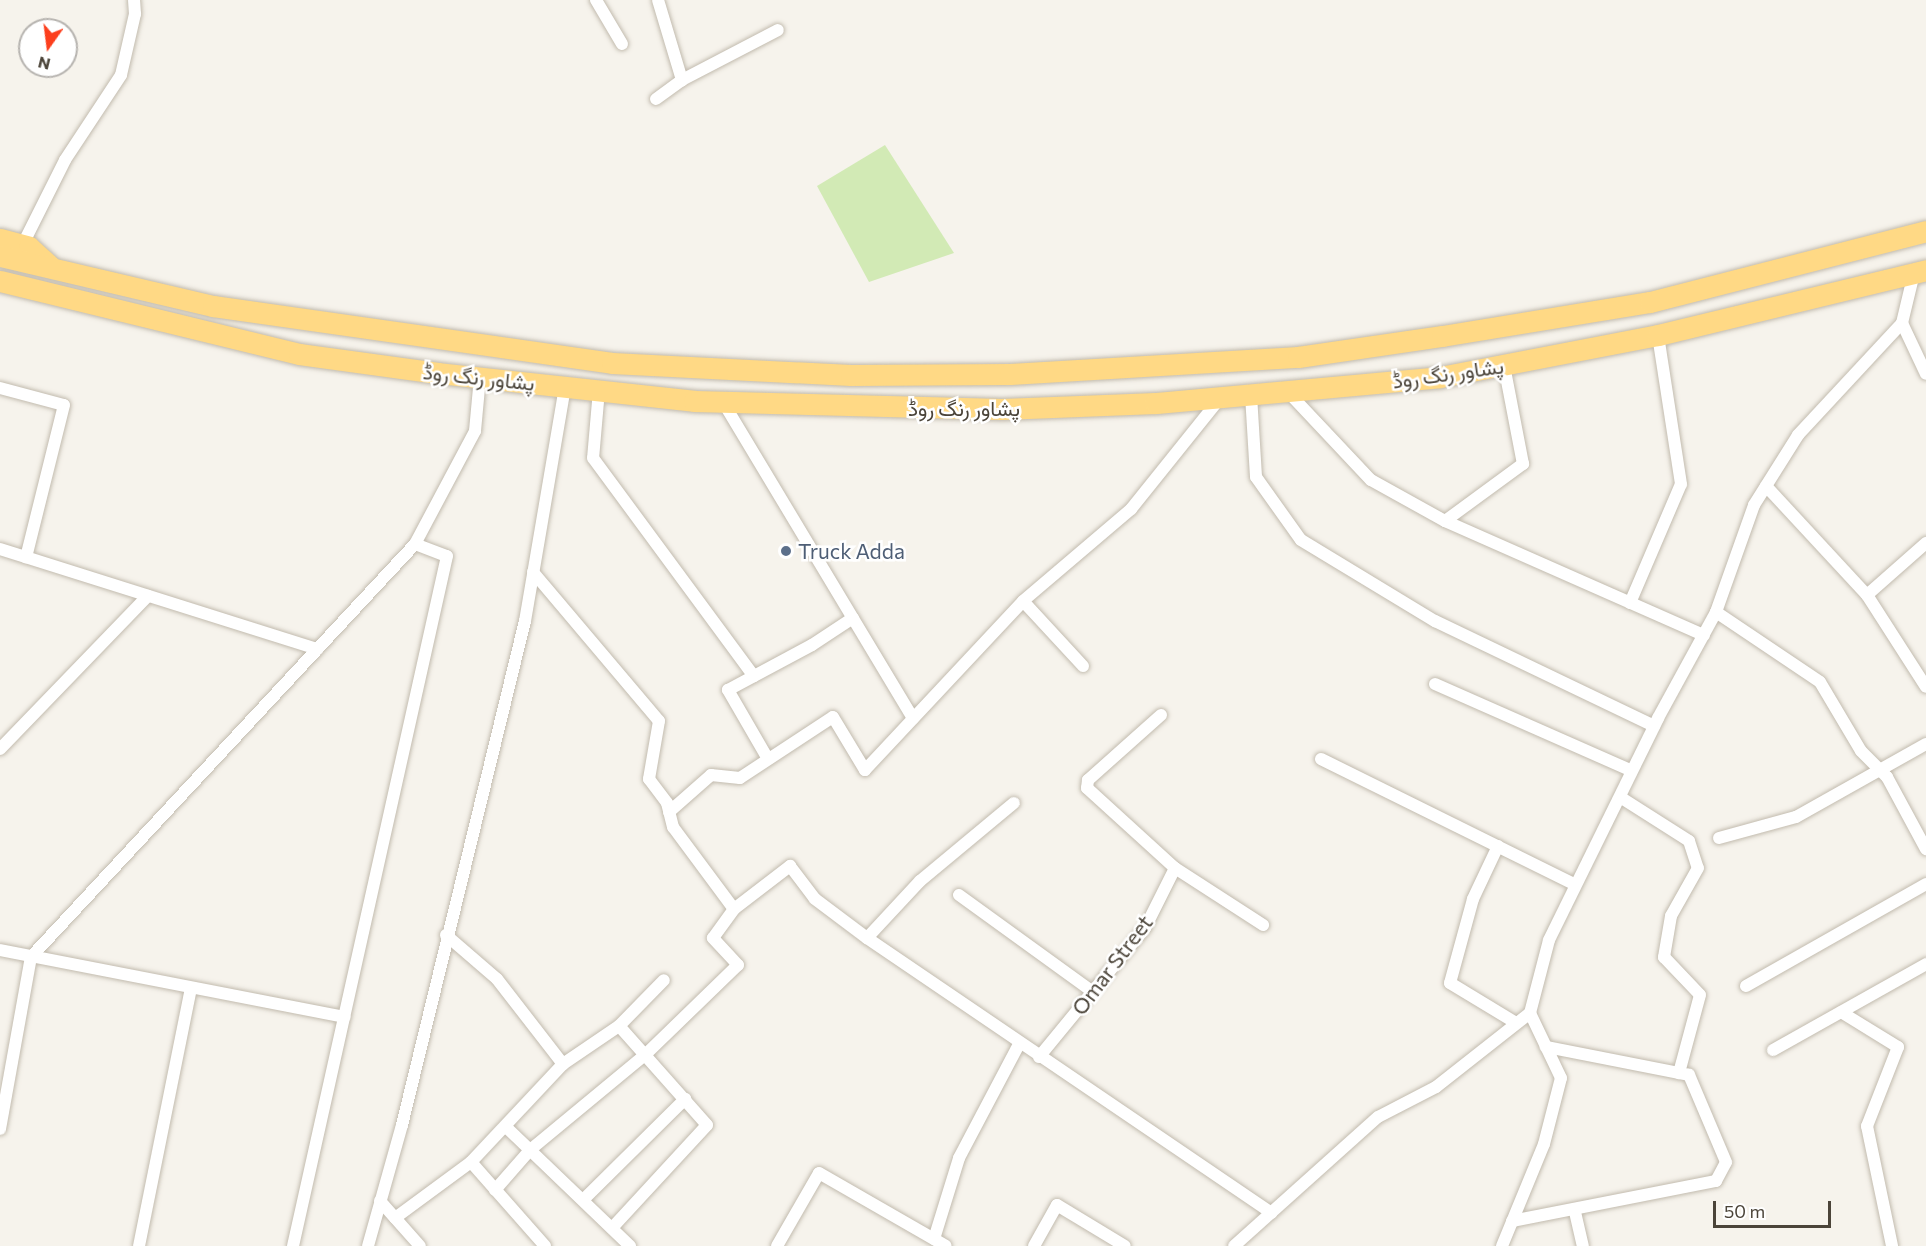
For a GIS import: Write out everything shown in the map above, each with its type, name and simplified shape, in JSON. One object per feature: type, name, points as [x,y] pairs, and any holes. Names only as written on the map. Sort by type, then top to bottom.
[{"type":"highway","name":"پشاور رنگ روڈ","points":[[0,256],[51,266],[213,306],[612,363],[851,375],[1010,374],[1298,357],[1442,336],[1650,302],[1926,231]]},
{"type":"highway","points":[[0,239],[23,244],[51,266]]},
{"type":"highway","name":"پشاور رنگ روڈ","points":[[0,281],[299,354],[480,377],[723,402],[1002,409],[1251,395],[1440,377],[1658,335],[1920,271]]},
{"type":"highway","points":[[0,295],[50,293]]},
{"type":"street","points":[[23,244],[65,160],[121,75],[135,14],[134,0]]},
{"type":"street","points":[[596,0],[622,44]]},
{"type":"street","points":[[658,0],[682,80]]},
{"type":"street","points":[[656,99],[682,80],[778,30]]},
{"type":"street","points":[[1502,1246],[1544,1144],[1561,1078],[1530,1013],[1549,940],[1654,726],[1716,612],[1754,505],[1797,435],[1902,323],[1920,271]]},
{"type":"street","points":[[1902,323],[1926,375]]},
{"type":"street","points":[[1630,603],[1681,484],[1658,335]]},
{"type":"street","points":[[1445,521],[1523,464],[1504,365]]},
{"type":"street","points":[[0,1129],[31,957],[415,544],[475,431],[480,377]]},
{"type":"street","points":[[368,1246],[525,621],[564,386]]},
{"type":"street","points":[[0,388],[64,405],[26,557]]},
{"type":"street","points":[[599,390],[593,458],[754,676]]},
{"type":"street","points":[[1287,392],[1371,480],[1445,521],[1704,635]]},
{"type":"street","points":[[1251,395],[1256,477],[1301,540],[1435,621],[1654,726]]},
{"type":"street","points":[[669,812],[711,775],[740,778],[833,717],[865,770],[1023,600],[1131,508],[1221,397]]},
{"type":"street","points":[[723,402],[913,718]]},
{"type":"street","points":[[1766,486],[1867,595],[1926,687]]},
{"type":"street","points":[[1867,595],[1926,543]]},
{"type":"street","points":[[292,1246],[447,556],[415,544]]},
{"type":"street","points":[[0,549],[318,649]]},
{"type":"street","points":[[533,572],[659,721],[649,779],[667,803],[673,827],[734,909]]},
{"type":"street","points":[[0,749],[148,596]]},
{"type":"street","points":[[1023,600],[1083,666]]},
{"type":"street","points":[[1716,612],[1820,682],[1861,751],[1880,770],[1926,849]]},
{"type":"street","points":[[768,759],[728,690],[812,645],[853,618]]},
{"type":"street","points":[[1435,684],[1632,771]]},
{"type":"street","points":[[1161,715],[1085,784],[1175,868],[1263,925]]},
{"type":"street","points":[[1719,838],[1796,817],[1926,744]]},
{"type":"street","points":[[1321,759],[1576,885]]},
{"type":"street","points":[[1620,797],[1689,841],[1698,868],[1671,916],[1664,957],[1700,995],[1679,1073]]},
{"type":"street","points":[[867,938],[920,881],[1014,803]]},
{"type":"street","points":[[1498,846],[1473,899],[1450,983],[1516,1023]]},
{"type":"street","points":[[495,1190],[530,1150],[646,1054],[738,965],[713,938],[734,909],[790,866],[814,899],[867,938],[932,980],[1019,1044],[1271,1213]]},
{"type":"street","name":"Omar Street","points":[[1039,1057],[1145,928],[1175,868]]},
{"type":"street","points":[[1746,986],[1926,884]]},
{"type":"street","points":[[959,895],[1093,992]]},
{"type":"street","points":[[446,935],[496,980],[563,1064]]},
{"type":"street","points":[[0,950],[345,1017]]},
{"type":"street","points":[[1773,1050],[1926,964]]},
{"type":"street","points":[[395,1218],[471,1162],[563,1064],[619,1026],[664,981]]},
{"type":"street","points":[[139,1246],[191,988]]},
{"type":"street","points":[[1841,1012],[1898,1047],[1867,1126],[1892,1246]]},
{"type":"street","points":[[1234,1246],[1378,1117],[1436,1087],[1530,1013]]},
{"type":"street","points":[[612,1228],[707,1125],[619,1026]]},
{"type":"street","points":[[934,1239],[958,1158],[1019,1044]]},
{"type":"street","points":[[1512,1221],[1575,1212],[1716,1181],[1726,1162],[1689,1075],[1546,1047]]},
{"type":"street","points":[[583,1200],[685,1099]]},
{"type":"street","points":[[506,1127],[630,1246]]},
{"type":"street","points":[[471,1162],[545,1246]]},
{"type":"street","points":[[782,1244],[819,1173],[946,1246]]},
{"type":"street","points":[[380,1201],[420,1246]]},
{"type":"street","points":[[1034,1246],[1058,1205],[1125,1246]]},
{"type":"street","points":[[1575,1212],[1583,1246]]},
{"type":"green space","points":[[885,145],[954,253],[869,282],[817,186]]},
{"type":"place","name":"Truck Adda","points":[[786,551]]}]
